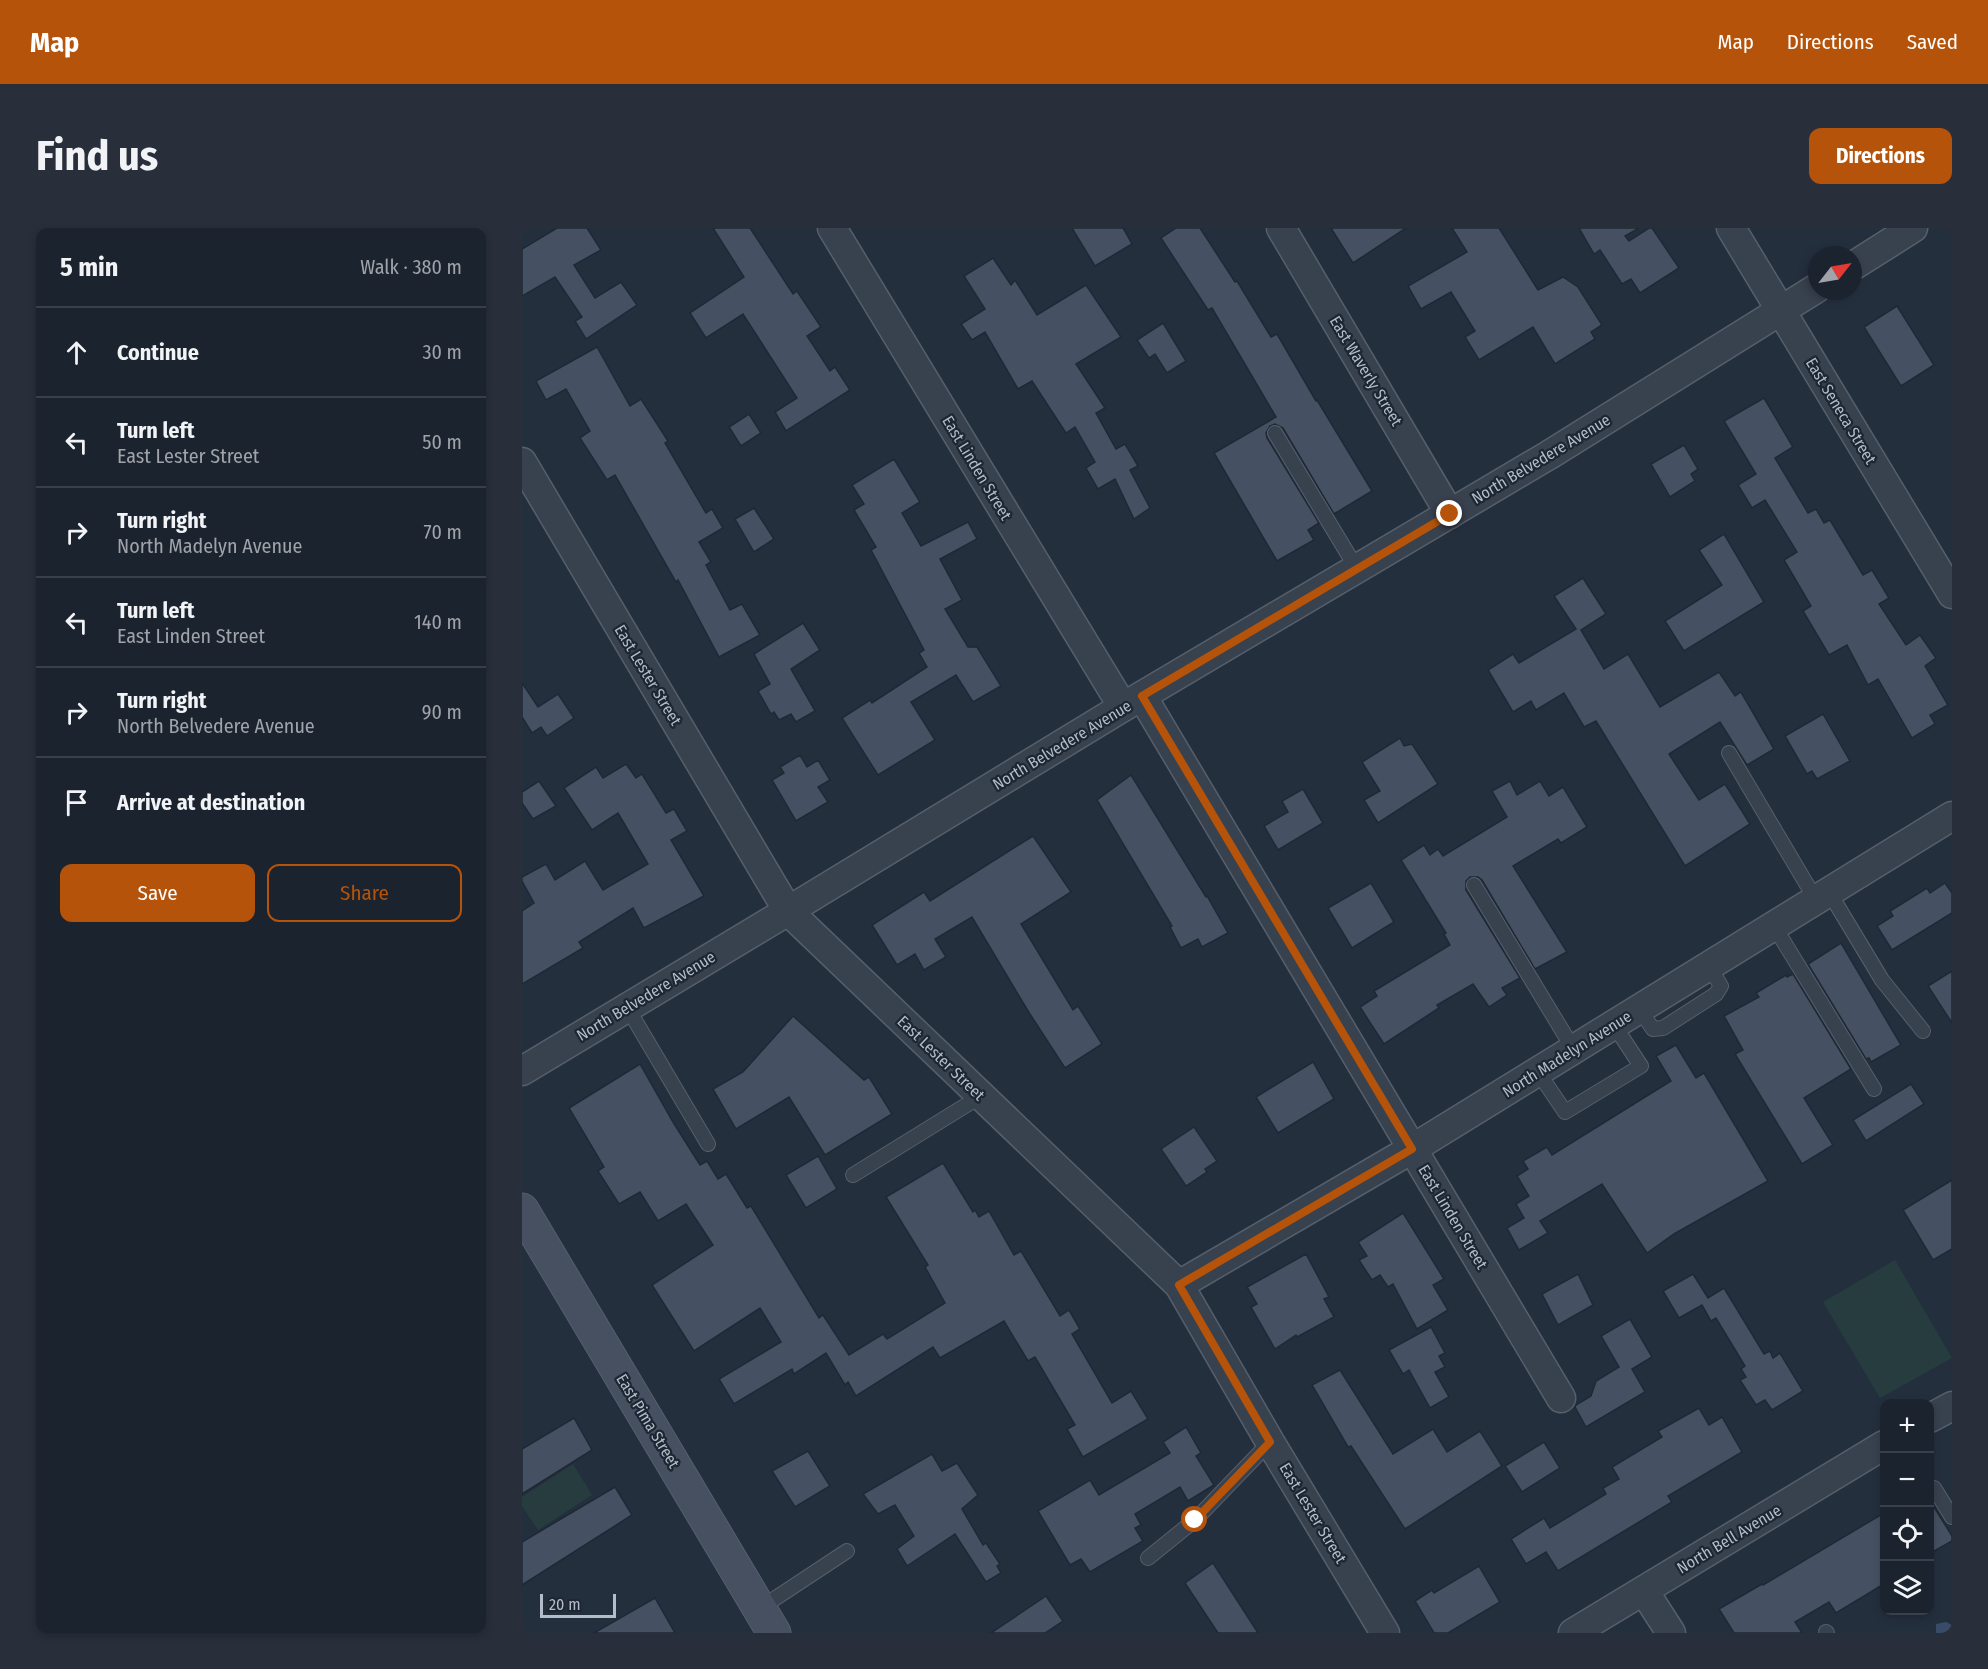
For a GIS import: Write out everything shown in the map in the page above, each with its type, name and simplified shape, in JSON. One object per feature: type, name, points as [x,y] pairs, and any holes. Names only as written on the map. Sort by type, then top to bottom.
[{"type":"street","name":"East Linden Street","points":[[832,228],[1133,702],[1412,1149],[1561,1398]]},
{"type":"street","name":"East Waverly Street","points":[[1281,228],[1450,514]]},
{"type":"street","name":"East Seneca Street","points":[[1731,228],[1952,594]]},
{"type":"street","points":[[1862,260],[1913,228]]},
{"type":"street","name":"North Belvedere Avenue","points":[[522,1071],[1133,702],[1549,455],[1808,294]]},
{"type":"street","name":"East Lester Street","points":[[522,462],[788,912],[1179,1285],[1385,1633]]},
{"type":"street","name":"North Madelyn Avenue","points":[[1179,1285],[1412,1149],[1952,816]]},
{"type":"street","name":"East Pima Street","points":[[522,1210],[766,1621]]},
{"type":"street","points":[[1934,1415],[1952,1406]]},
{"type":"street","name":"North Bell Avenue","points":[[1573,1633],[1880,1447]]},
{"type":"street","points":[[1644,1591],[1671,1633]]},
{"type":"lane","points":[[1275,432],[1357,569]]},
{"type":"lane","points":[[1729,753],[1823,896],[1882,980],[1923,1031]]},
{"type":"lane","points":[[1474,885],[1574,1050]]},
{"type":"lane","points":[[1774,926],[1874,1089]]},
{"type":"lane","points":[[627,1007],[708,1144]]},
{"type":"lane","points":[[1538,1072],[1565,1112],[1641,1066],[1614,1025]]},
{"type":"lane","points":[[853,1175],[981,1096]]},
{"type":"lane","points":[[1148,1558],[1195,1520],[1270,1442]]},
{"type":"lane","points":[[1934,1488],[1952,1518]]},
{"type":"lane","points":[[766,1621],[846,1551]]},
{"type":"green space","points":[[1895,1260],[1952,1358],[1880,1398],[1823,1302]]},
{"type":"green space","points":[[573,1464],[592,1495],[538,1530],[522,1506],[522,1497]]},
{"type":"water","points":[[1946,1622],[1952,1625],[1952,1633],[1936,1633],[1936,1624]]},
{"type":"building","points":[[557,228],[587,228],[601,250],[574,265],[595,298],[621,282],[637,305],[586,339],[575,321],[582,317],[555,277],[522,296],[522,249]]},
{"type":"building","points":[[713,228],[750,228],[793,294],[797,291],[821,327],[807,336],[830,371],[835,367],[850,390],[786,431],[775,412],[797,398],[743,314],[706,338],[690,313],[744,277]]},
{"type":"building","points":[[1072,228],[1123,228],[1132,244],[1095,266]]},
{"type":"building","points":[[1176,228],[1200,228],[1235,282],[1237,281],[1271,337],[1277,334],[1372,491],[1334,514],[1283,428],[1275,424],[1270,426],[1266,433],[1267,438],[1319,523],[1308,530],[1314,540],[1277,561],[1214,453],[1276,417],[1212,308],[1208,310],[1161,238]]},
{"type":"building","points":[[1331,228],[1406,228],[1353,263]]},
{"type":"building","points":[[1452,228],[1499,228],[1538,290],[1563,277],[1578,287],[1602,325],[1591,332],[1595,339],[1555,364],[1533,327],[1479,360],[1465,337],[1475,331],[1451,292],[1421,309],[1408,286],[1467,252]]},
{"type":"building","points":[[1579,228],[1639,228],[1625,236],[1629,241],[1652,228],[1679,268],[1640,293],[1631,279],[1622,284],[1600,250],[1594,254]]},
{"type":"building","points":[[993,258],[1011,285],[1015,280],[1037,315],[1086,285],[1121,337],[1076,364],[1105,408],[1096,413],[1116,449],[1125,444],[1138,466],[1130,470],[1150,508],[1134,519],[1115,479],[1098,489],[1086,468],[1095,462],[1075,427],[1066,433],[1032,381],[1018,389],[985,332],[972,340],[961,324],[985,309],[964,276]]},
{"type":"building","points":[[1897,306],[1934,365],[1901,386],[1864,327]]},
{"type":"building","points":[[1163,323],[1186,361],[1167,373],[1155,354],[1149,358],[1137,340]]},
{"type":"building","points":[[597,347],[630,406],[641,399],[668,441],[665,443],[706,513],[712,509],[723,528],[699,542],[711,562],[706,565],[730,610],[742,604],[760,635],[719,657],[678,580],[676,582],[615,475],[607,480],[580,438],[590,431],[566,389],[546,400],[536,381]]},
{"type":"building","points":[[1764,398],[1793,447],[1775,458],[1808,513],[1816,509],[1824,523],[1830,520],[1863,575],[1872,570],[1889,598],[1879,604],[1906,645],[1920,635],[1936,658],[1925,666],[1948,705],[1930,715],[1935,724],[1912,738],[1878,679],[1868,685],[1847,645],[1829,655],[1803,611],[1811,606],[1784,560],[1797,552],[1765,500],[1752,508],[1738,485],[1756,474],[1724,421]]},
{"type":"building","points":[[749,414],[761,433],[741,446],[729,427]]},
{"type":"building","points":[[1684,445],[1698,469],[1691,474],[1695,481],[1670,497],[1651,464]]},
{"type":"building","points":[[894,459],[920,502],[902,513],[921,546],[968,522],[977,539],[940,559],[962,600],[945,609],[968,647],[977,647],[1001,686],[973,702],[956,675],[911,702],[935,740],[878,775],[842,718],[870,700],[872,703],[927,667],[919,653],[924,650],[871,550],[876,547],[854,510],[864,504],[852,485]]},
{"type":"building","points":[[754,508],[774,539],[754,552],[735,519]]},
{"type":"building","points":[[1724,534],[1764,602],[1684,651],[1665,621],[1722,585],[1699,550]]},
{"type":"building","points":[[1583,578],[1606,614],[1581,630],[1604,669],[1628,654],[1660,707],[1719,672],[1735,696],[1741,692],[1774,749],[1747,765],[1720,722],[1669,754],[1699,800],[1725,784],[1750,824],[1685,866],[1596,721],[1584,727],[1564,693],[1536,710],[1531,701],[1513,712],[1488,670],[1513,654],[1519,663],[1576,629],[1554,596]]},
{"type":"building","points":[[803,623],[820,650],[791,669],[815,711],[796,722],[791,714],[779,720],[774,712],[771,714],[758,691],[770,684],[754,654]]},
{"type":"building","points":[[522,683],[538,707],[558,694],[574,718],[547,736],[541,727],[532,733],[522,717]]},
{"type":"building","points":[[1823,714],[1850,761],[1817,779],[1812,771],[1807,774],[1785,736]]},
{"type":"building","points":[[1400,738],[1404,746],[1412,744],[1438,784],[1378,823],[1364,800],[1380,791],[1362,762]]},
{"type":"building","points":[[800,755],[807,767],[818,760],[830,780],[818,787],[828,802],[796,821],[772,780],[784,773],[780,767]]},
{"type":"building","points":[[626,764],[636,778],[642,774],[666,813],[674,809],[687,831],[671,840],[704,896],[644,928],[633,908],[579,942],[583,948],[522,984],[522,911],[534,903],[522,877],[546,864],[555,880],[585,861],[603,890],[648,864],[618,813],[592,830],[564,788],[596,767],[603,778]]},
{"type":"building","points":[[1131,775],[1228,933],[1202,947],[1198,939],[1181,948],[1170,927],[1172,926],[1097,800]]},
{"type":"building","points":[[539,781],[556,806],[533,819],[522,803],[522,792]]},
{"type":"building","points":[[1510,781],[1517,795],[1540,781],[1549,796],[1563,787],[1587,827],[1561,843],[1558,839],[1513,866],[1567,952],[1535,969],[1482,880],[1478,877],[1470,877],[1466,881],[1466,890],[1520,978],[1502,988],[1507,995],[1489,1007],[1473,984],[1437,1005],[1439,1008],[1384,1044],[1360,1007],[1377,996],[1374,991],[1450,945],[1444,934],[1446,933],[1401,860],[1424,845],[1430,855],[1438,849],[1443,856],[1507,817],[1492,791]]},
{"type":"building","points":[[1303,789],[1323,823],[1278,850],[1264,826],[1288,812],[1282,801]]},
{"type":"building","points":[[1033,836],[1071,892],[1021,924],[1073,1010],[1078,1006],[1102,1044],[1065,1068],[972,917],[935,939],[946,957],[924,970],[915,954],[897,965],[872,925],[924,892],[930,901]]},
{"type":"building","points":[[1371,883],[1394,922],[1352,948],[1328,908]]},
{"type":"building","points":[[1945,883],[1952,893],[1952,913],[1892,950],[1877,926],[1893,916],[1890,911],[1927,888],[1930,893]]},
{"type":"building","points":[[1841,943],[1901,1045],[1871,1062],[1869,1058],[1866,1059],[1808,964]]},
{"type":"building","points":[[1952,971],[1952,1023],[1928,986]]},
{"type":"building","points":[[1793,974],[1851,1069],[1804,1098],[1833,1145],[1802,1164],[1735,1054],[1743,1050],[1724,1016],[1759,997],[1756,993],[1786,975],[1787,977]]},
{"type":"building","points":[[793,1016],[864,1080],[869,1077],[892,1114],[825,1155],[789,1097],[736,1129],[713,1089],[743,1072]]},
{"type":"building","points":[[1676,1045],[1696,1078],[1704,1073],[1768,1181],[1674,1234],[1647,1253],[1602,1184],[1540,1221],[1548,1233],[1519,1250],[1507,1228],[1524,1218],[1516,1204],[1529,1196],[1517,1176],[1528,1169],[1523,1161],[1547,1147],[1552,1155],[1671,1081],[1656,1056]]},
{"type":"building","points":[[1313,1062],[1334,1099],[1278,1133],[1256,1097]]},
{"type":"building","points":[[640,1064],[700,1165],[707,1161],[718,1179],[726,1174],[747,1208],[751,1206],[819,1318],[823,1315],[849,1355],[883,1334],[887,1339],[945,1303],[925,1267],[928,1265],[886,1197],[943,1163],[973,1212],[975,1210],[979,1217],[989,1211],[1014,1255],[1021,1251],[1060,1316],[1069,1310],[1080,1329],[1072,1334],[1112,1403],[1131,1391],[1148,1419],[1083,1457],[1067,1429],[1075,1425],[1035,1357],[1028,1361],[1004,1321],[940,1358],[933,1347],[856,1396],[848,1382],[845,1385],[826,1353],[794,1374],[792,1369],[734,1404],[719,1379],[781,1342],[760,1308],[694,1351],[652,1285],[713,1245],[686,1204],[658,1221],[640,1192],[619,1204],[598,1171],[604,1167],[569,1108]]},
{"type":"building","points":[[1911,1084],[1924,1104],[1866,1141],[1853,1120]]},
{"type":"building","points":[[1194,1127],[1217,1161],[1205,1169],[1207,1172],[1186,1186],[1161,1149]]},
{"type":"building","points":[[818,1156],[837,1189],[806,1208],[786,1175]]},
{"type":"building","points":[[1952,1180],[1952,1249],[1933,1260],[1903,1210]]},
{"type":"building","points":[[1403,1213],[1444,1279],[1433,1285],[1448,1310],[1417,1329],[1393,1284],[1388,1287],[1380,1275],[1372,1280],[1359,1260],[1367,1256],[1358,1242]]},
{"type":"building","points":[[1306,1254],[1329,1297],[1324,1299],[1334,1317],[1297,1337],[1296,1335],[1275,1349],[1251,1307],[1257,1304],[1247,1287]]},
{"type":"building","points":[[1578,1274],[1593,1305],[1558,1325],[1542,1294]]},
{"type":"building","points":[[1693,1274],[1708,1298],[1724,1288],[1764,1354],[1770,1351],[1773,1358],[1780,1353],[1803,1391],[1772,1410],[1765,1400],[1756,1405],[1740,1380],[1746,1377],[1741,1369],[1745,1366],[1716,1318],[1711,1321],[1702,1305],[1679,1318],[1663,1291]]},
{"type":"building","points":[[1630,1319],[1652,1357],[1632,1369],[1645,1392],[1586,1427],[1576,1405],[1591,1396],[1596,1381],[1619,1367],[1601,1336]]},
{"type":"building","points":[[1431,1327],[1445,1353],[1439,1356],[1445,1367],[1435,1372],[1449,1397],[1430,1408],[1409,1370],[1403,1374],[1389,1350]]},
{"type":"building","points":[[1340,1370],[1393,1454],[1433,1429],[1447,1452],[1480,1431],[1502,1466],[1405,1529],[1351,1446],[1348,1447],[1312,1385]]},
{"type":"building","points":[[1699,1408],[1709,1425],[1722,1417],[1742,1452],[1668,1496],[1672,1502],[1558,1571],[1546,1552],[1526,1564],[1511,1539],[1544,1518],[1550,1528],[1606,1494],[1603,1488],[1619,1479],[1612,1467],[1662,1437],[1658,1431]]},
{"type":"building","points":[[574,1418],[592,1450],[522,1494],[522,1449]]},
{"type":"building","points":[[1186,1427],[1201,1453],[1196,1456],[1214,1485],[1188,1501],[1180,1487],[1135,1514],[1141,1525],[1135,1528],[1143,1541],[1090,1572],[1081,1559],[1070,1565],[1038,1511],[1090,1480],[1099,1495],[1170,1453],[1163,1442]]},
{"type":"building","points":[[1544,1442],[1560,1468],[1522,1492],[1505,1466]]},
{"type":"building","points":[[808,1451],[830,1486],[795,1507],[772,1471]]},
{"type":"building","points":[[932,1454],[942,1471],[957,1463],[978,1495],[962,1509],[983,1545],[986,1543],[1000,1564],[997,1566],[1001,1573],[986,1582],[955,1534],[907,1566],[897,1549],[914,1536],[895,1505],[878,1514],[863,1494]]},
{"type":"building","points":[[615,1487],[632,1515],[522,1585],[522,1542]]},
{"type":"building","points":[[1934,1507],[1952,1536],[1952,1541],[1934,1551]]},
{"type":"building","points":[[1880,1515],[1880,1586],[1836,1613],[1829,1602],[1795,1622],[1802,1633],[1734,1633],[1719,1609]]},
{"type":"building","points":[[1213,1563],[1258,1633],[1218,1633],[1185,1583]]},
{"type":"building","points":[[1479,1566],[1500,1602],[1448,1633],[1434,1633],[1415,1601],[1432,1590],[1434,1593]]},
{"type":"building","points":[[1046,1596],[1063,1621],[1045,1633],[991,1633]]},
{"type":"building","points":[[655,1598],[675,1633],[594,1633]]},
{"type":"route","points":[[1195,1520],[1270,1442],[1179,1285],[1412,1149],[1142,696],[1450,514]]}]
